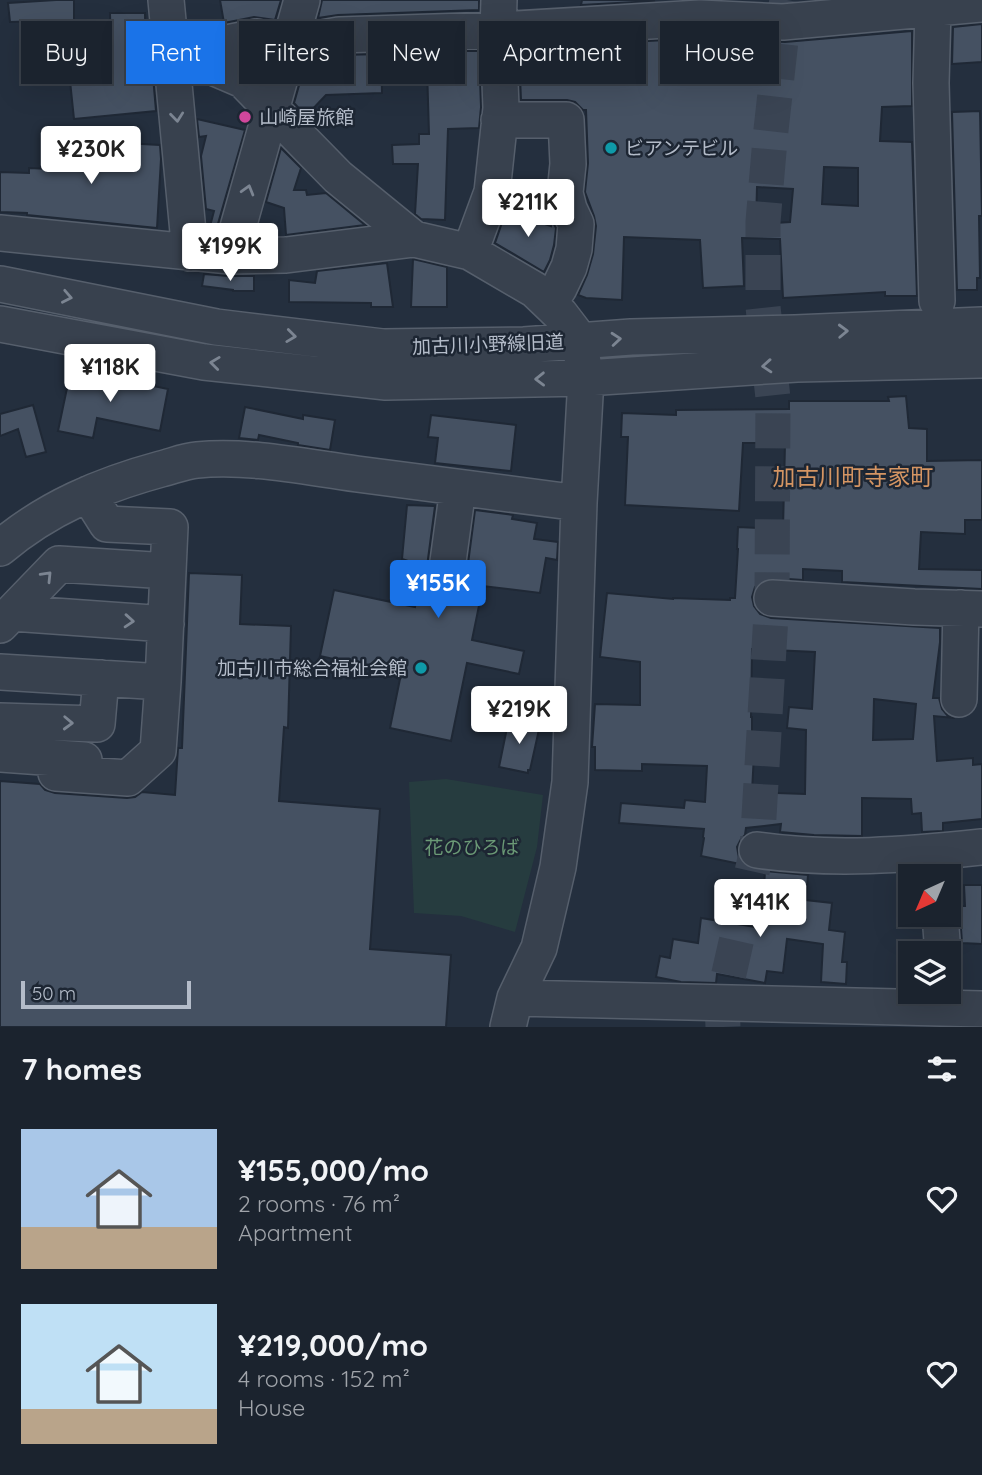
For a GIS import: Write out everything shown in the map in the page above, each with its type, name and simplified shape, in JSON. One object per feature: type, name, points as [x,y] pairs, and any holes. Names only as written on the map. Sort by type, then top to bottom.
[{"type":"street","points":[[166,0],[173,21]]},
{"type":"street","points":[[296,21],[302,0]]},
{"type":"street","points":[[354,33],[498,15],[783,22],[982,4]]},
{"type":"street","points":[[933,9],[937,301]]},
{"type":"street","points":[[470,251],[492,192],[501,108],[498,15]]},
{"type":"street","points":[[225,74],[243,79],[338,177],[414,239]]},
{"type":"street","points":[[187,84],[190,253]]},
{"type":"street","points":[[230,256],[278,84]]},
{"type":"street","points":[[499,120],[566,120],[568,164],[565,193],[576,224],[575,249],[569,267],[550,303]]},
{"type":"street","points":[[0,233],[230,256],[286,255],[414,239],[470,251],[535,290],[560,314],[579,341],[586,378],[570,782],[558,867],[539,948],[511,1013],[982,1009]]},
{"type":"street","name":"加古川小野線旧道","points":[[0,284],[216,327],[383,347],[524,345],[631,337],[982,325]]},
{"type":"street","name":"加古川小野線旧道","points":[[0,324],[211,363],[386,382],[586,378],[797,364],[982,360]]},
{"type":"street","points":[[0,548],[48,513],[88,494],[140,475],[195,460],[264,461],[579,503]]},
{"type":"street","points":[[446,576],[458,488]]},
{"type":"street","points":[[0,754],[120,762],[136,747],[166,624],[170,527],[107,524],[88,494]]},
{"type":"street","points":[[6,619],[59,564],[168,571]]},
{"type":"street","points":[[772,598],[972,608],[959,699]]},
{"type":"street","points":[[6,619],[166,624]]},
{"type":"street","points":[[0,673],[151,681]]},
{"type":"street","points":[[0,720],[97,724],[101,678]]},
{"type":"street","points":[[56,773],[128,778],[158,751],[151,681]]},
{"type":"street","points":[[757,850],[791,855],[851,856],[937,864],[982,848]]},
{"type":"green space","name":"花のひろば","points":[[446,779],[543,795],[537,847],[515,932],[461,916],[414,913],[409,782]]},
{"type":"building","points":[[74,0],[74,20],[10,22],[8,3]]},
{"type":"building","points":[[220,0],[281,0],[275,20],[254,17],[224,21]]},
{"type":"building","points":[[322,0],[479,0],[479,10],[318,18]]},
{"type":"building","points":[[582,0],[654,0],[654,1],[581,5]]},
{"type":"building","points":[[110,13],[145,13],[145,21],[126,21],[126,84],[154,84],[156,111],[74,119],[70,84],[112,84]]},
{"type":"building","points":[[982,24],[982,62],[952,64],[953,27]]},
{"type":"building","points":[[912,31],[912,106],[882,107],[880,141],[912,142],[917,296],[885,296],[885,292],[783,298],[780,239],[742,238],[744,286],[703,288],[700,240],[624,237],[622,300],[578,295],[593,254],[596,226],[585,192],[588,163],[586,110],[567,100],[521,100],[520,84],[646,84],[646,41],[660,40],[660,84],[779,84],[779,42]],"holes":[[[824,167],[858,168],[858,206],[822,204]],[[757,187],[793,189],[790,222],[756,224]]]},
{"type":"building","points":[[465,51],[479,51],[479,128],[448,129],[445,220],[421,219],[415,214],[418,164],[393,164],[392,145],[419,144],[419,134],[429,134],[427,84],[465,84]]},
{"type":"building","points":[[368,54],[368,84],[382,84],[382,93],[326,95],[306,116],[294,103],[299,84],[354,84],[354,55]]},
{"type":"building","points":[[980,111],[980,278],[977,278],[977,290],[957,290],[952,112]]},
{"type":"building","points":[[197,119],[245,130],[215,234],[208,234],[214,211],[206,209],[201,156],[206,136],[199,137]]},
{"type":"building","points":[[69,140],[160,145],[157,228],[0,212],[0,172],[29,173],[29,168],[71,170]]},
{"type":"building","points":[[281,148],[301,168],[294,190],[306,190],[307,195],[326,193],[365,225],[286,235],[284,208],[266,202]]},
{"type":"building","points":[[506,211],[551,226],[551,218],[556,228],[554,245],[544,272],[495,243]]},
{"type":"building","points":[[413,259],[447,267],[447,307],[411,307]]},
{"type":"building","points":[[387,263],[393,307],[371,307],[371,303],[289,302],[289,280],[315,283],[317,271]]},
{"type":"building","points":[[204,274],[254,276],[254,291],[202,286]]},
{"type":"building","points":[[71,369],[168,389],[160,431],[97,418],[93,438],[58,431]]},
{"type":"building","points":[[906,396],[909,428],[927,429],[927,461],[982,460],[982,520],[965,520],[965,534],[921,532],[919,569],[982,570],[982,589],[842,582],[842,571],[803,569],[803,580],[762,580],[755,587],[752,597],[754,606],[760,614],[771,618],[940,628],[933,698],[939,698],[942,709],[948,716],[955,718],[934,716],[937,761],[973,758],[973,765],[982,764],[982,819],[943,823],[943,831],[922,832],[921,813],[912,814],[911,799],[862,798],[862,836],[780,832],[781,824],[746,828],[737,847],[740,864],[701,856],[704,829],[619,823],[621,803],[684,808],[685,800],[705,802],[707,766],[642,764],[642,771],[595,770],[595,747],[592,747],[595,704],[640,705],[640,662],[600,657],[607,593],[673,599],[735,598],[738,527],[783,529],[785,443],[743,443],[739,511],[625,505],[628,437],[621,437],[622,413],[676,415],[676,410],[789,409],[789,401],[889,401],[888,397]],"holes":[[[752,649],[815,652],[812,709],[789,707],[787,728],[806,730],[805,794],[752,792],[755,735],[752,734],[751,717]],[[874,699],[916,704],[913,739],[873,740]]]},
{"type":"building","points":[[33,405],[46,452],[26,457],[18,429],[0,436],[0,414]]},
{"type":"building","points":[[245,407],[303,419],[303,415],[335,420],[330,450],[259,435],[258,440],[239,438]]},
{"type":"building","points":[[431,415],[516,425],[511,471],[435,463],[438,438],[428,437]]},
{"type":"building","name":"加古川市総合福祉会館","points":[[407,505],[435,506],[426,574],[427,583],[433,591],[443,596],[454,594],[462,588],[466,579],[475,510],[513,515],[512,519],[537,523],[534,539],[558,542],[557,560],[546,558],[540,593],[483,586],[472,640],[524,651],[519,674],[467,663],[451,741],[390,728],[401,674],[320,656],[334,590],[415,607],[423,566],[402,559]]},
{"type":"building","points":[[189,573],[242,575],[240,624],[291,626],[288,728],[284,727],[279,801],[380,809],[370,949],[451,955],[446,1027],[0,1027],[0,781],[40,784],[45,790],[55,793],[127,798],[142,792],[175,795],[178,748],[182,748]]},
{"type":"building","points":[[509,718],[540,725],[528,773],[499,767]]},
{"type":"building","points":[[765,871],[808,875],[806,900],[832,903],[829,930],[845,932],[842,962],[847,962],[846,984],[821,982],[823,944],[787,939],[783,973],[767,971],[765,983],[717,974],[716,983],[681,982],[656,977],[660,956],[670,958],[673,939],[698,943],[701,918],[756,927]]},
{"type":"building","points":[[964,885],[982,885],[982,944],[962,943],[961,906],[965,906]]},
{"type":"tunnel","points":[[723,1027],[722,1004],[757,850],[772,598],[773,398],[763,307],[763,222],[787,0]]},
{"type":"place","name":"山崎屋旅館","points":[[245,117]]},
{"type":"place","name":"ビアンテビル","points":[[611,148]]},
{"type":"place","name":"加古川市総合福祉会館","points":[[421,668]]},
{"type":"district","name":"加古川町寺家町","points":[[853,477]]}]
